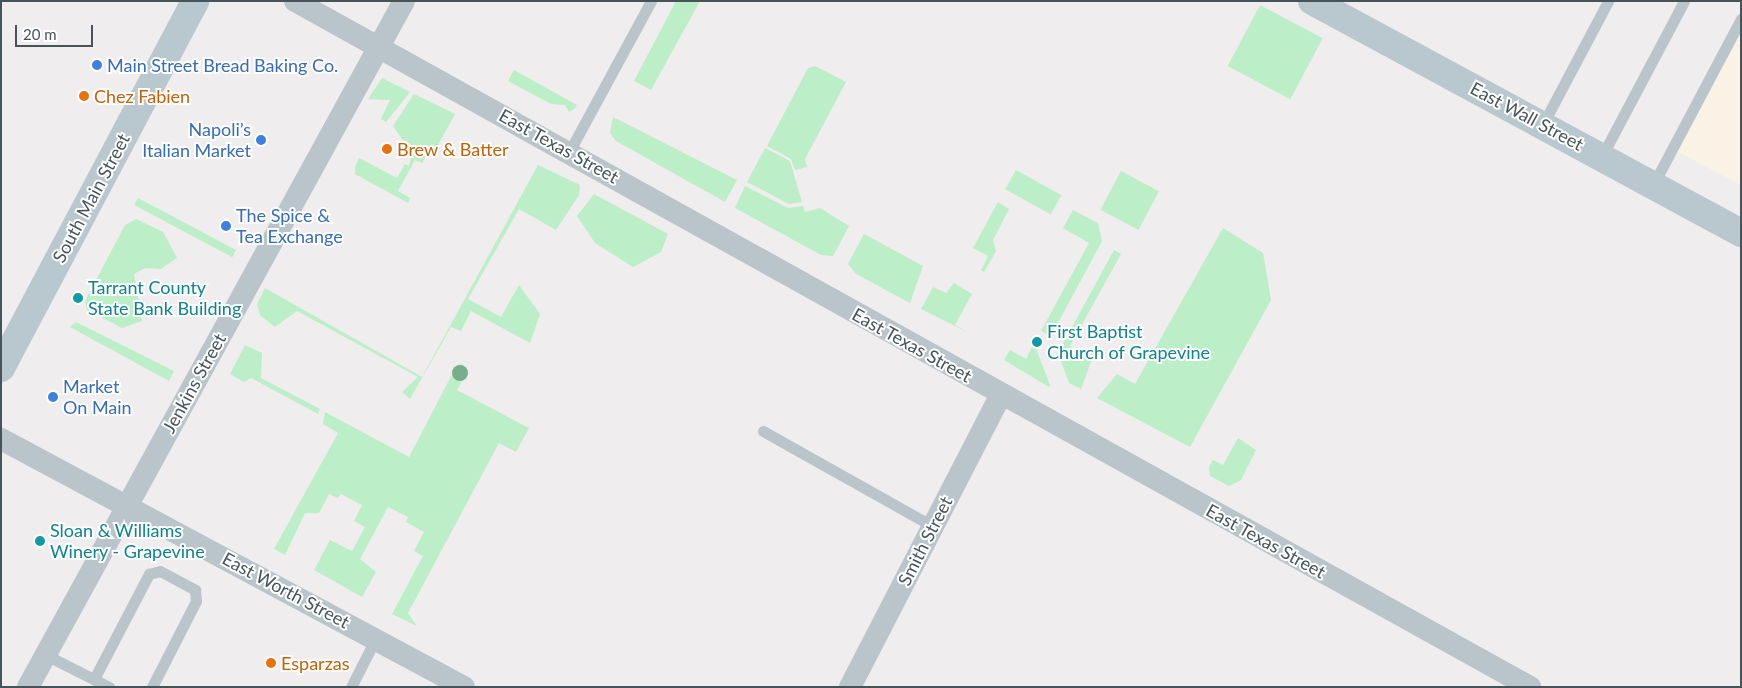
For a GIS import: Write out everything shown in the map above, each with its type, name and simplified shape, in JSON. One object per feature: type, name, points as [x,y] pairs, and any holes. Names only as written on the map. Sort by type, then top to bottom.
[{"type":"street","name":"South Main Street","points":[[1,368],[196,1]]},
{"type":"street","name":"East Texas Street","points":[[295,1],[379,45],[1001,395],[1530,687]]},
{"type":"street","name":"Jenkins Street","points":[[28,687],[404,1]]},
{"type":"street","name":"East Wall Street","points":[[1312,1],[1602,156],[1741,234]]},
{"type":"street","name":"Smith Street","points":[[850,687],[1001,395]]},
{"type":"street","name":"East Worth Street","points":[[1,439],[376,638],[464,687]]},
{"type":"lane","points":[[569,152],[650,1]]},
{"type":"lane","points":[[1543,124],[1608,1]]},
{"type":"lane","points":[[1602,156],[1684,1]]},
{"type":"lane","points":[[1653,185],[1741,19]]},
{"type":"lane","points":[[763,432],[932,526]]},
{"type":"lane","points":[[94,679],[149,574],[160,571],[195,590],[196,601],[152,687]]},
{"type":"lane","points":[[350,687],[376,638]]},
{"type":"lane","points":[[46,655],[109,687]]},
{"type":"shaded area","points":[[1741,25],[1741,185],[1678,152]]},
{"type":"green space","points":[[676,1],[700,1],[651,90],[634,81]]},
{"type":"green space","points":[[1260,5],[1323,38],[1290,99],[1228,66]]},
{"type":"green space","points":[[815,66],[846,82],[805,159],[807,167],[795,170],[791,159],[767,146],[808,68]]},
{"type":"green space","points":[[514,70],[577,105],[569,112],[565,105],[551,104],[508,81]]},
{"type":"green space","points":[[382,78],[410,92],[386,122],[381,119],[390,100],[368,99]]},
{"type":"green space","points":[[414,94],[455,114],[433,154],[429,151],[422,163],[415,160],[398,191],[410,198],[408,203],[355,174],[355,167],[359,158],[397,178],[405,164],[409,166],[414,146],[402,139],[393,126]]},
{"type":"green space","points":[[613,117],[737,180],[725,202],[616,141],[610,133]]},
{"type":"green space","points":[[765,148],[790,161],[802,202],[789,204],[747,182]]},
{"type":"green space","points":[[538,165],[580,185],[579,195],[556,230],[519,209],[468,299],[501,317],[519,285],[540,314],[530,343],[471,311],[461,331],[451,327],[410,399],[402,392],[418,377],[297,311],[275,327],[260,315],[257,304],[265,288],[422,377]]},
{"type":"green space","points":[[1016,170],[1061,195],[1051,214],[1005,189]]},
{"type":"green space","points":[[1121,171],[1159,191],[1138,230],[1100,210]]},
{"type":"green space","points":[[745,186],[788,208],[803,206],[805,212],[820,208],[849,226],[833,256],[821,255],[735,208]]},
{"type":"green space","points":[[594,194],[668,234],[661,252],[633,267],[595,243],[577,216]]},
{"type":"green space","points":[[138,198],[236,250],[232,257],[134,205]]},
{"type":"green space","points":[[998,202],[1009,209],[993,240],[996,251],[984,272],[981,270],[988,256],[973,248]]},
{"type":"green space","points":[[1073,210],[1098,223],[1102,241],[1051,336],[1041,331],[1089,243],[1063,228]]},
{"type":"green space","points":[[136,219],[163,232],[177,258],[161,269],[145,268],[134,274],[142,321],[122,328],[87,310],[85,301],[125,225]]},
{"type":"green space","points":[[1223,228],[1263,253],[1271,300],[1190,447],[1097,398],[1117,374],[1135,384]]},
{"type":"green space","points":[[864,234],[923,266],[910,303],[856,274],[848,264]]},
{"type":"green space","points":[[1114,250],[1121,254],[1070,346],[1092,359],[1081,389],[1069,383],[1058,353]]},
{"type":"green space","points":[[954,283],[972,294],[955,325],[969,333],[921,309],[933,287],[946,293]]},
{"type":"green space","points":[[76,322],[174,371],[169,381],[70,327]]},
{"type":"green space","points":[[1034,343],[1050,385],[1049,387],[1004,360],[1010,350],[1026,359]]},
{"type":"green space","points":[[245,345],[262,353],[261,378],[320,409],[318,414],[251,378],[244,382],[230,374]]},
{"type":"green space","points":[[462,364],[468,370],[457,390],[529,428],[516,452],[499,443],[408,613],[417,626],[392,614],[423,556],[414,551],[424,532],[406,522],[408,517],[388,507],[360,559],[376,572],[362,597],[314,570],[330,540],[352,551],[365,527],[354,521],[362,505],[341,494],[338,498],[329,494],[319,513],[305,513],[285,555],[274,549],[338,433],[323,424],[325,412],[409,457],[457,365]]},
{"type":"green space","points":[[1238,438],[1256,450],[1241,480],[1229,486],[1210,476],[1209,467],[1213,460],[1223,465]]},
{"type":"place","name":"Main Street Bread Baking Co.","points":[[97,65]]},
{"type":"place","name":"Chez Fabien","points":[[84,96]]},
{"type":"place","name":"Napoli’s Italian Market","points":[[261,140]]},
{"type":"place","name":"Brew & Batter","points":[[387,149]]},
{"type":"place","name":"The Spice & Tea Exchange","points":[[226,226]]},
{"type":"place","name":"Tarrant County State Bank Building","points":[[78,298]]},
{"type":"place","name":"First Baptist Church of Grapevine","points":[[1037,342]]},
{"type":"place","name":"Market On Main","points":[[53,397]]},
{"type":"place","name":"Sloan & Williams Winery - Grapevine","points":[[40,541]]},
{"type":"place","name":"Esparzas","points":[[271,663]]}]
